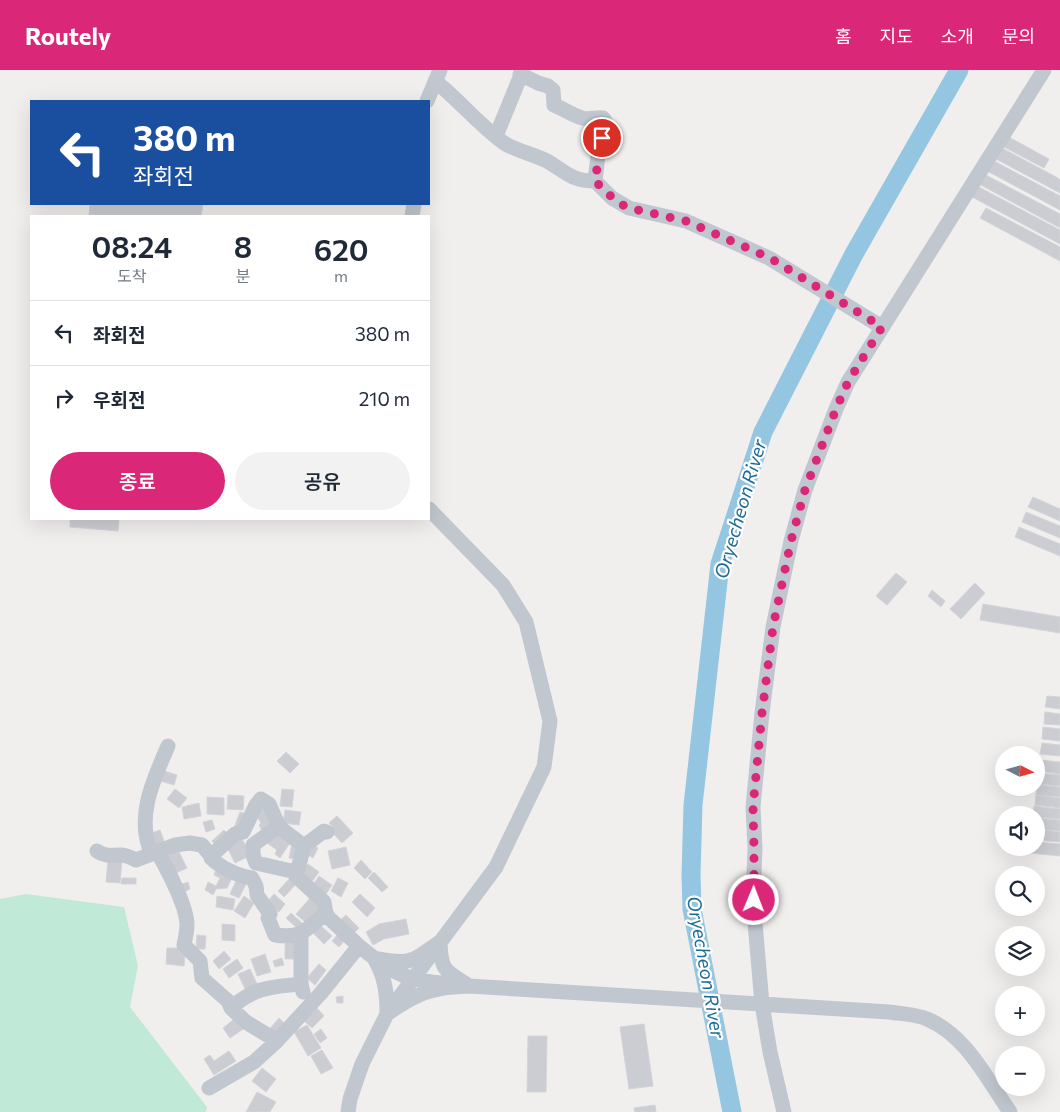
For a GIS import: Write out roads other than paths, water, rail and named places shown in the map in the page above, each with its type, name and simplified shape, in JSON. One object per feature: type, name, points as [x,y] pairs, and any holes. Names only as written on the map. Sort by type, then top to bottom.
[{"type":"street","points":[[784,1112],[770,1052],[755,1004],[753,807],[773,627],[791,541],[805,490],[848,382],[1044,70]]},
{"type":"street","points":[[496,136],[522,72],[553,90],[554,105],[583,119],[603,118],[605,121],[595,181]]},
{"type":"street","points":[[427,100],[438,76],[454,96],[496,136],[514,149],[541,158],[573,178],[595,181],[617,202],[629,208],[686,221],[770,258],[882,327]]},
{"type":"street","points":[[348,1112],[350,1099],[362,1064],[387,1014],[496,867],[544,767],[550,721],[526,622],[503,585],[430,510]]},
{"type":"street","points":[[168,746],[155,774],[144,826],[148,845],[170,875],[186,915],[187,926],[184,945],[200,961],[202,978],[228,1001],[231,1008],[246,1022],[277,1041]]},
{"type":"street","points":[[211,856],[235,834],[243,832],[256,804],[261,799],[268,804],[279,826],[304,846]]},
{"type":"street","points":[[279,826],[253,845],[253,855],[256,863],[252,878],[256,886],[257,895],[270,914],[268,918],[275,935],[287,937],[301,934],[326,913]]},
{"type":"street","points":[[327,832],[324,831],[304,846],[296,876],[324,902],[326,913],[338,928],[374,958],[396,972],[413,978],[469,986],[889,1012],[926,1019],[944,1028],[956,1037],[968,1051],[1010,1112]]},
{"type":"street","points":[[97,852],[102,855],[121,855],[136,860],[174,845],[190,843],[202,845],[216,863],[245,877],[252,878]]},
{"type":"street","points":[[256,863],[296,872]]},
{"type":"street","points":[[301,934],[301,984],[307,1007]]},
{"type":"street","points":[[440,942],[440,956],[443,967],[469,986]]},
{"type":"street","points":[[374,958],[400,964],[410,962],[440,942]]},
{"type":"street","points":[[209,1088],[254,1062],[277,1041],[321,993],[359,946]]},
{"type":"street","points":[[374,958],[384,981],[387,1014]]},
{"type":"street","points":[[231,1008],[241,999],[263,988],[301,984]]},
{"type":"street","points":[[387,1014],[413,998],[432,990],[469,986]]},
{"type":"waterway","name":"Oryecheon River","points":[[732,1112],[692,909],[691,875],[693,805],[720,564],[763,432],[854,254],[959,70]]}]
